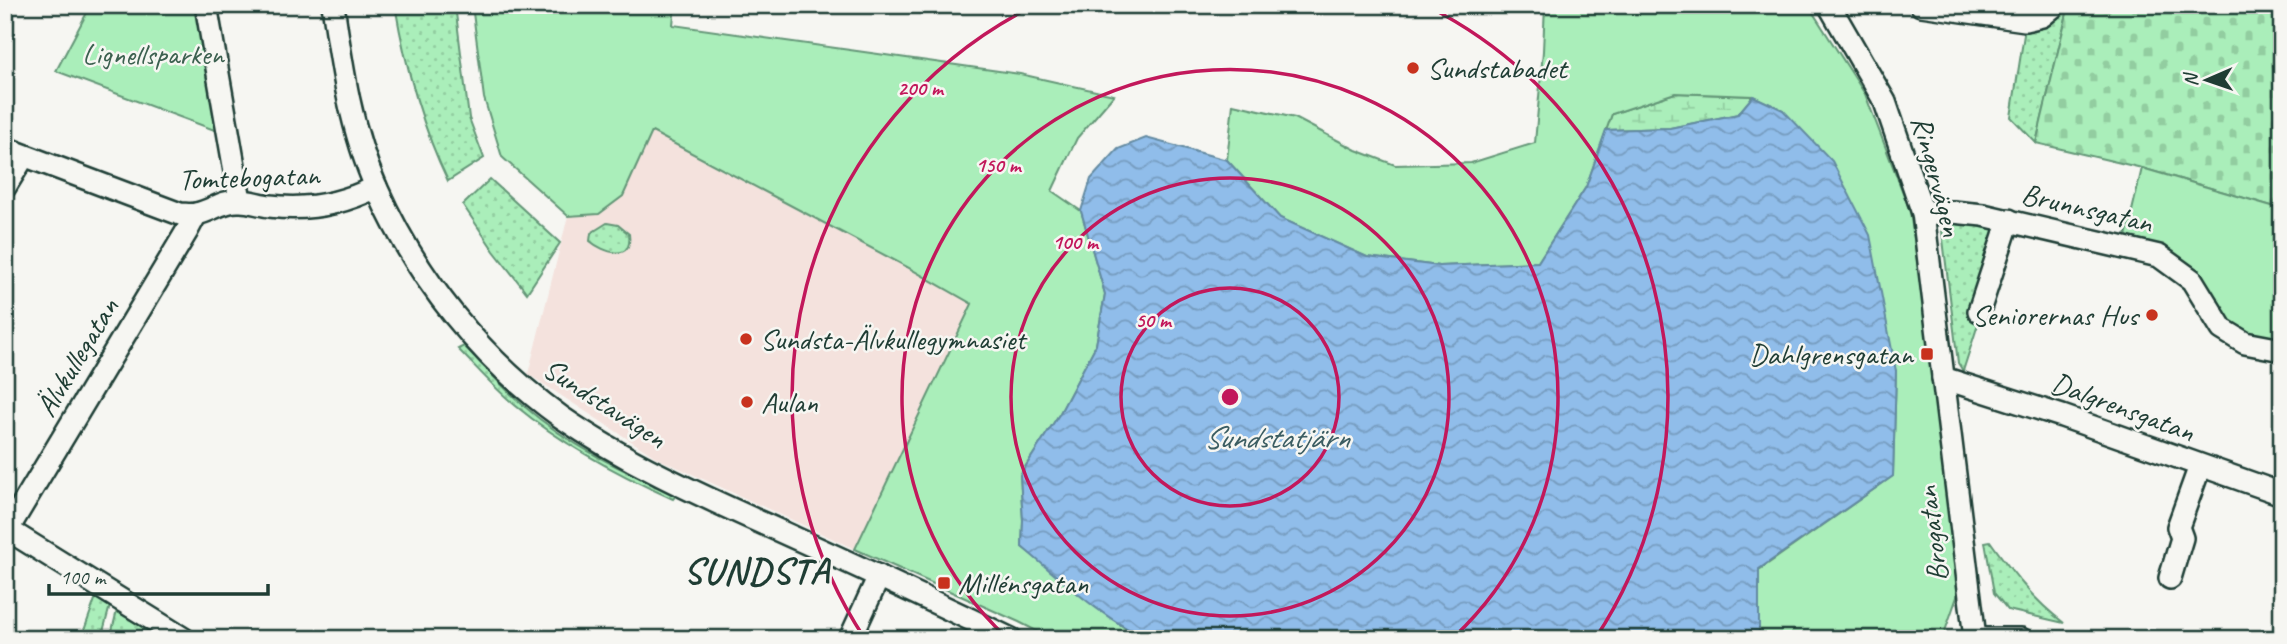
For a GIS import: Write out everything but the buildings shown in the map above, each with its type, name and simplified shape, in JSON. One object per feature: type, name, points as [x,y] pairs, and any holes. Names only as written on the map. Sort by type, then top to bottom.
[{"type":"street","points":[[206,5],[240,200]]},
{"type":"street","name":"Sundstavägen","points":[[333,5],[351,111],[376,187],[410,251],[457,320],[526,388],[562,417],[635,461],[1011,639]]},
{"type":"street","name":"Ringervägen","points":[[1829,5],[1885,102],[1923,213],[1943,378]]},
{"type":"street","points":[[1922,5],[2025,20],[2048,11]]},
{"type":"street","points":[[5,187],[15,152]]},
{"type":"street","name":"Tomtebogatan","points":[[15,152],[180,214],[196,214],[240,200],[300,208],[329,205],[376,187]]},
{"type":"street","name":"Brunnsgatan","points":[[1923,213],[1953,212],[2009,220],[2159,256],[2192,280],[2222,329],[2245,343],[2282,350]]},
{"type":"street","name":"Älvkullegatan","points":[[6,529],[196,214]]},
{"type":"street","points":[[1979,311],[2009,220]]},
{"type":"street","name":"Dalgrensgatan","points":[[1943,378],[2062,416],[2282,494]]},
{"type":"street","name":"Brogatan","points":[[1943,378],[1973,638],[2021,639]]},
{"type":"street","points":[[2169,578],[2182,538],[2178,527],[2200,466]]},
{"type":"street","points":[[6,529],[184,639]]},
{"type":"street","points":[[850,639],[879,576]]},
{"type":"shaded area","name":"Sundsta-Älvkullegymnasiet","points":[[652,132],[972,304],[855,549],[657,458],[528,374],[568,216],[599,214],[623,196]]},
{"type":"green space","name":"Lignellsparken","points":[[91,5],[196,5],[217,131],[56,71]]},
{"type":"green space","points":[[395,5],[455,5],[469,118],[484,158],[448,181],[430,139],[416,95]]},
{"type":"green space","points":[[472,5],[675,5],[673,25],[1020,74],[1114,95],[1077,138],[1052,191],[1081,211],[1105,294],[1096,345],[1060,413],[1020,475],[1022,547],[1130,632],[1149,639],[1052,639],[855,549],[972,304],[652,132],[623,196],[599,214],[568,216],[502,157],[484,98]]},
{"type":"green space","points":[[1545,5],[1808,5],[1865,94],[1910,211],[1936,395],[1959,591],[1944,634],[1932,639],[1759,639],[1759,570],[1893,476],[1896,371],[1783,110],[1753,96],[1675,93],[1612,114],[1586,187],[1538,262],[1439,266],[1367,257],[1280,218],[1227,160],[1233,104],[1295,118],[1356,150],[1395,165],[1471,163],[1535,143]]},
{"type":"green space","points":[[2064,5],[2069,5],[2036,143],[2011,117],[2025,28]]},
{"type":"green space","points":[[2069,5],[2282,5],[2282,209],[2142,168],[2036,143]]},
{"type":"green space","points":[[1675,93],[1753,96],[1738,114],[1670,128],[1606,130],[1612,114]]},
{"type":"green space","points":[[2142,168],[2282,209],[2282,342],[2245,334],[2224,319],[2198,274],[2125,241]]},
{"type":"green space","points":[[490,179],[560,243],[527,293],[463,205]]},
{"type":"green space","points":[[1953,220],[1993,224],[1999,236],[1981,315],[1963,371],[1958,363],[1942,231],[1944,225]]},
{"type":"green space","points":[[607,223],[618,225],[629,234],[629,243],[622,252],[602,249],[590,241],[591,233]]},
{"type":"green space","points":[[464,346],[516,399],[558,433],[617,467],[678,493],[673,499],[652,489],[591,458],[552,433],[493,386],[458,349]]},
{"type":"green space","points":[[1990,541],[2042,605],[2064,623],[2008,610],[1994,593],[1985,542]]},
{"type":"green space","points":[[97,594],[111,602],[101,639],[81,639]]},
{"type":"green space","points":[[117,610],[163,639],[110,639]]},
{"type":"water","name":"Sundstatjärn","points":[[1753,96],[1783,110],[1832,161],[1870,235],[1896,371],[1893,476],[1759,569],[1759,639],[1149,639],[1100,611],[1022,547],[1020,475],[1060,413],[1096,345],[1105,294],[1081,211],[1091,179],[1118,149],[1146,138],[1227,160],[1280,218],[1367,257],[1439,266],[1538,262],[1586,187],[1606,130],[1670,128],[1738,114]]},
{"type":"place","name":"Sundstabadet","points":[[1413,68]]},
{"type":"place","name":"Seniorernas Hus","points":[[2152,315]]},
{"type":"place","name":"Sundsta-Älvkullegymnasiet","points":[[746,339]]},
{"type":"place","name":"Dahlgrensgatan","points":[[1927,354]]},
{"type":"place","name":"Aulan","points":[[747,402]]},
{"type":"place","name":"Millénsgatan","points":[[944,583]]},
{"type":"district","name":"SUNDSTA","points":[[757,570]]}]
